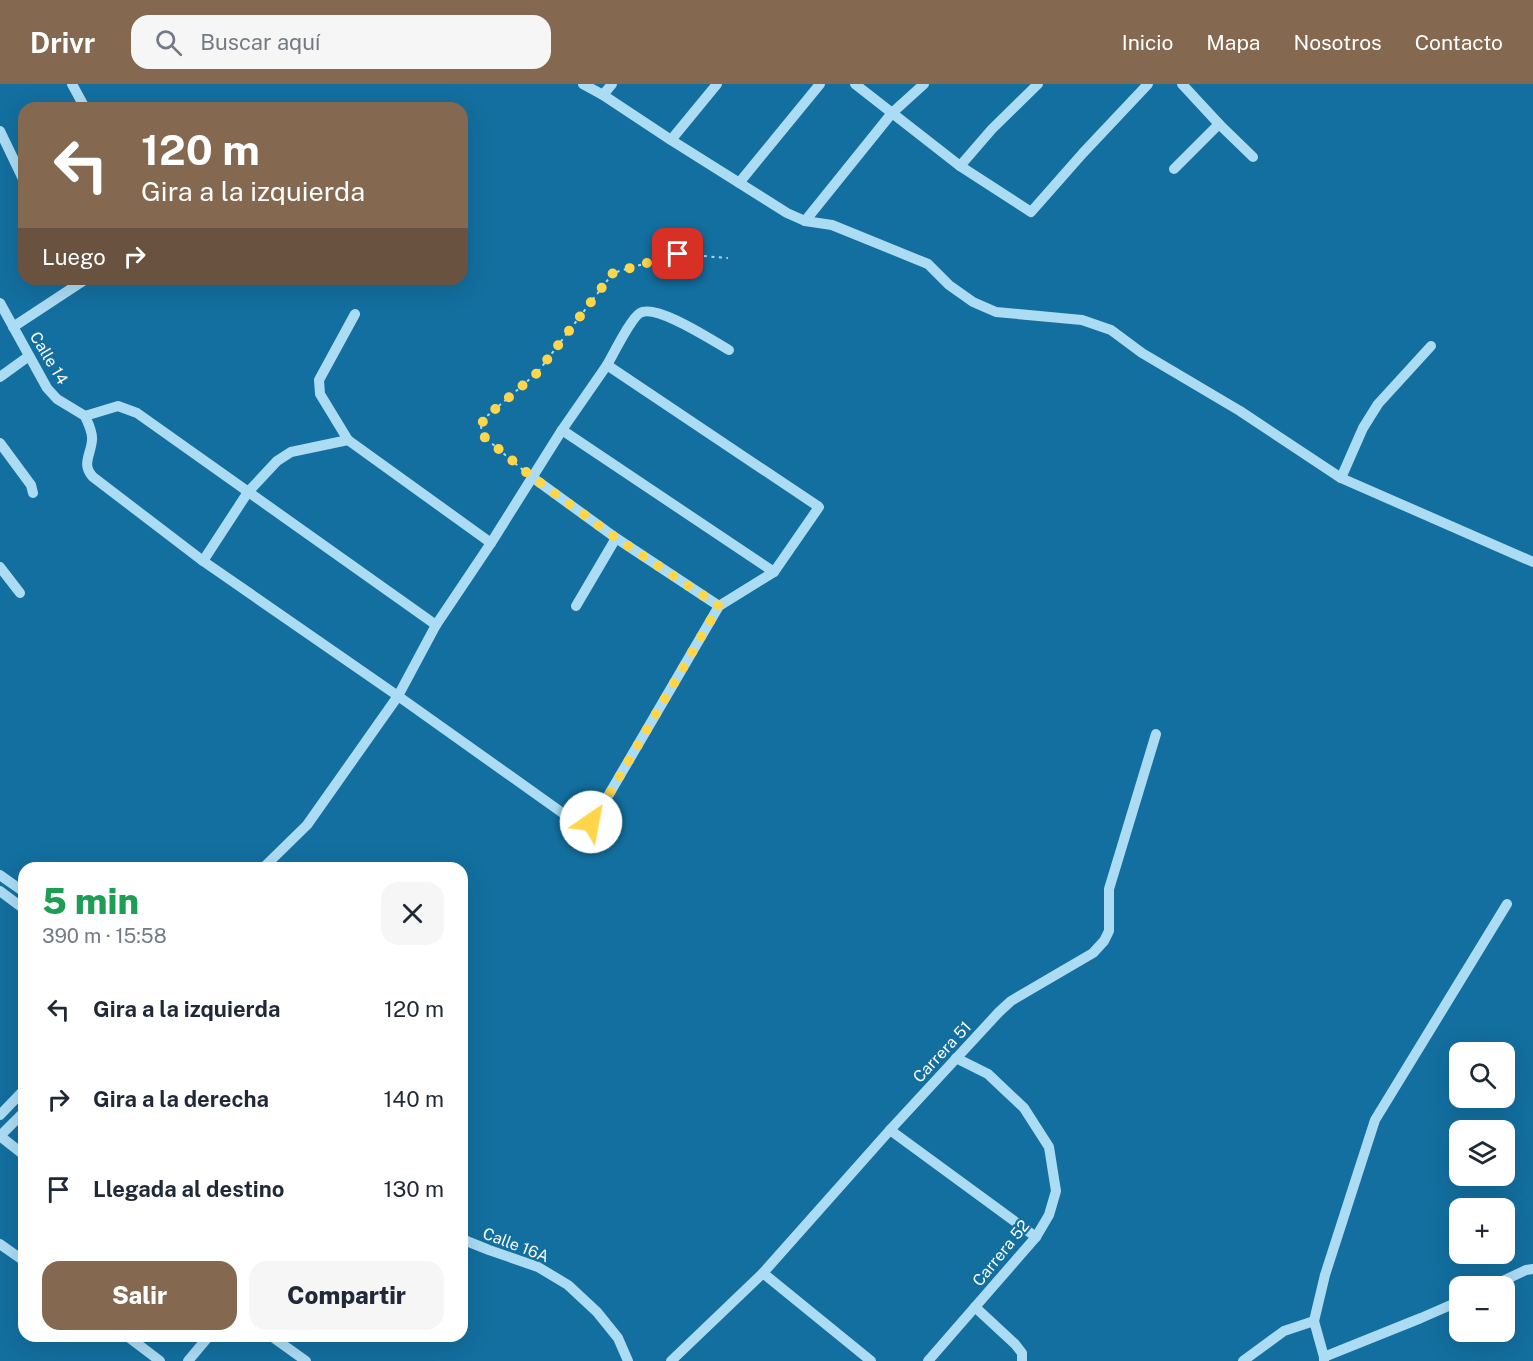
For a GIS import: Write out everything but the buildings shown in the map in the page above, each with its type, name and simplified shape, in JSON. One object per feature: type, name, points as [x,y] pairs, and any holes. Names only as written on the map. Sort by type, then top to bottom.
[{"type":"street","points":[[72,84],[82,102]]},
{"type":"street","points":[[583,84],[787,213],[805,221],[832,225],[928,264],[949,285],[974,302],[996,312],[1082,320],[1111,330],[1142,353],[1240,411],[1341,478],[1533,562]]},
{"type":"street","points":[[603,95],[612,84]]},
{"type":"street","points":[[671,140],[717,84]]},
{"type":"street","points":[[739,183],[820,84]]},
{"type":"street","points":[[855,84],[960,166],[1031,212],[1148,84]]},
{"type":"street","points":[[805,221],[892,113],[924,84]]},
{"type":"street","points":[[960,166],[992,129],[1038,84]]},
{"type":"street","points":[[1182,84],[1253,157]]},
{"type":"street","points":[[1174,169],[1219,124]]},
{"type":"street","points":[[0,131],[18,168]]},
{"type":"street","points":[[13,327],[75,285]]},
{"type":"street","name":"Calle 14","points":[[0,303],[47,388],[57,399],[85,416]]},
{"type":"street","points":[[269,862],[307,825],[398,696],[436,625],[640,313],[652,311],[668,316],[729,350]]},
{"type":"street","points":[[355,314],[319,380],[320,393],[348,440],[491,543]]},
{"type":"street","points":[[1341,478],[1363,428],[1378,404],[1431,346]]},
{"type":"street","points":[[0,377],[29,356]]},
{"type":"street","points":[[436,625],[137,413],[118,406],[85,416],[93,438],[87,463],[88,471],[93,477],[203,561],[564,814],[579,823],[591,822],[719,606],[774,572],[819,507],[606,365]]},
{"type":"street","points":[[562,430],[774,572]]},
{"type":"street","points":[[203,561],[248,492],[277,461],[291,452],[348,440]]},
{"type":"street","points":[[0,443],[31,485],[33,493]]},
{"type":"street","points":[[532,477],[616,538],[719,606]]},
{"type":"street","points":[[576,606],[616,538]]},
{"type":"street","points":[[0,567],[20,593]]},
{"type":"street","name":"Carrera 51","points":[[671,1361],[763,1273],[890,1130],[1011,1000],[1092,953],[1104,941],[1109,931],[1109,889],[1155,734]]},
{"type":"street","points":[[0,875],[18,888]]},
{"type":"street","points":[[0,891],[18,904]]},
{"type":"street","points":[[1449,1306],[1324,1359],[1314,1321],[1325,1275],[1374,1120],[1507,904]]},
{"type":"street","name":"Carrera 52","points":[[928,1361],[1036,1237],[1049,1215],[1056,1191],[1049,1147],[1024,1108],[987,1074],[956,1058]]},
{"type":"street","points":[[0,1115],[18,1096]]},
{"type":"street","points":[[18,1118],[0,1136],[18,1150]]},
{"type":"street","points":[[890,1130],[1036,1237]]},
{"type":"street","name":"Calle 16A","points":[[468,1241],[538,1267],[568,1285],[597,1312],[618,1338],[628,1361]]},
{"type":"street","points":[[0,1244],[18,1257]]},
{"type":"street","points":[[1513,1276],[1533,1269]]},
{"type":"street","points":[[763,1273],[871,1361]]},
{"type":"street","points":[[975,1307],[1015,1344],[1022,1353],[1022,1361]]},
{"type":"street","points":[[1243,1361],[1284,1331],[1314,1321]]},
{"type":"street","points":[[135,1342],[160,1361]]},
{"type":"street","points":[[188,1361],[204,1342]]},
{"type":"street","points":[[279,1342],[306,1361]]},
{"type":"path","points":[[532,477],[482,435],[480,426],[486,417],[537,373],[613,273],[678,254],[728,258]]},
{"type":"route","points":[[591,822],[719,606],[616,538],[532,477],[482,435],[480,426],[486,417],[537,373],[613,273],[678,254]]}]
